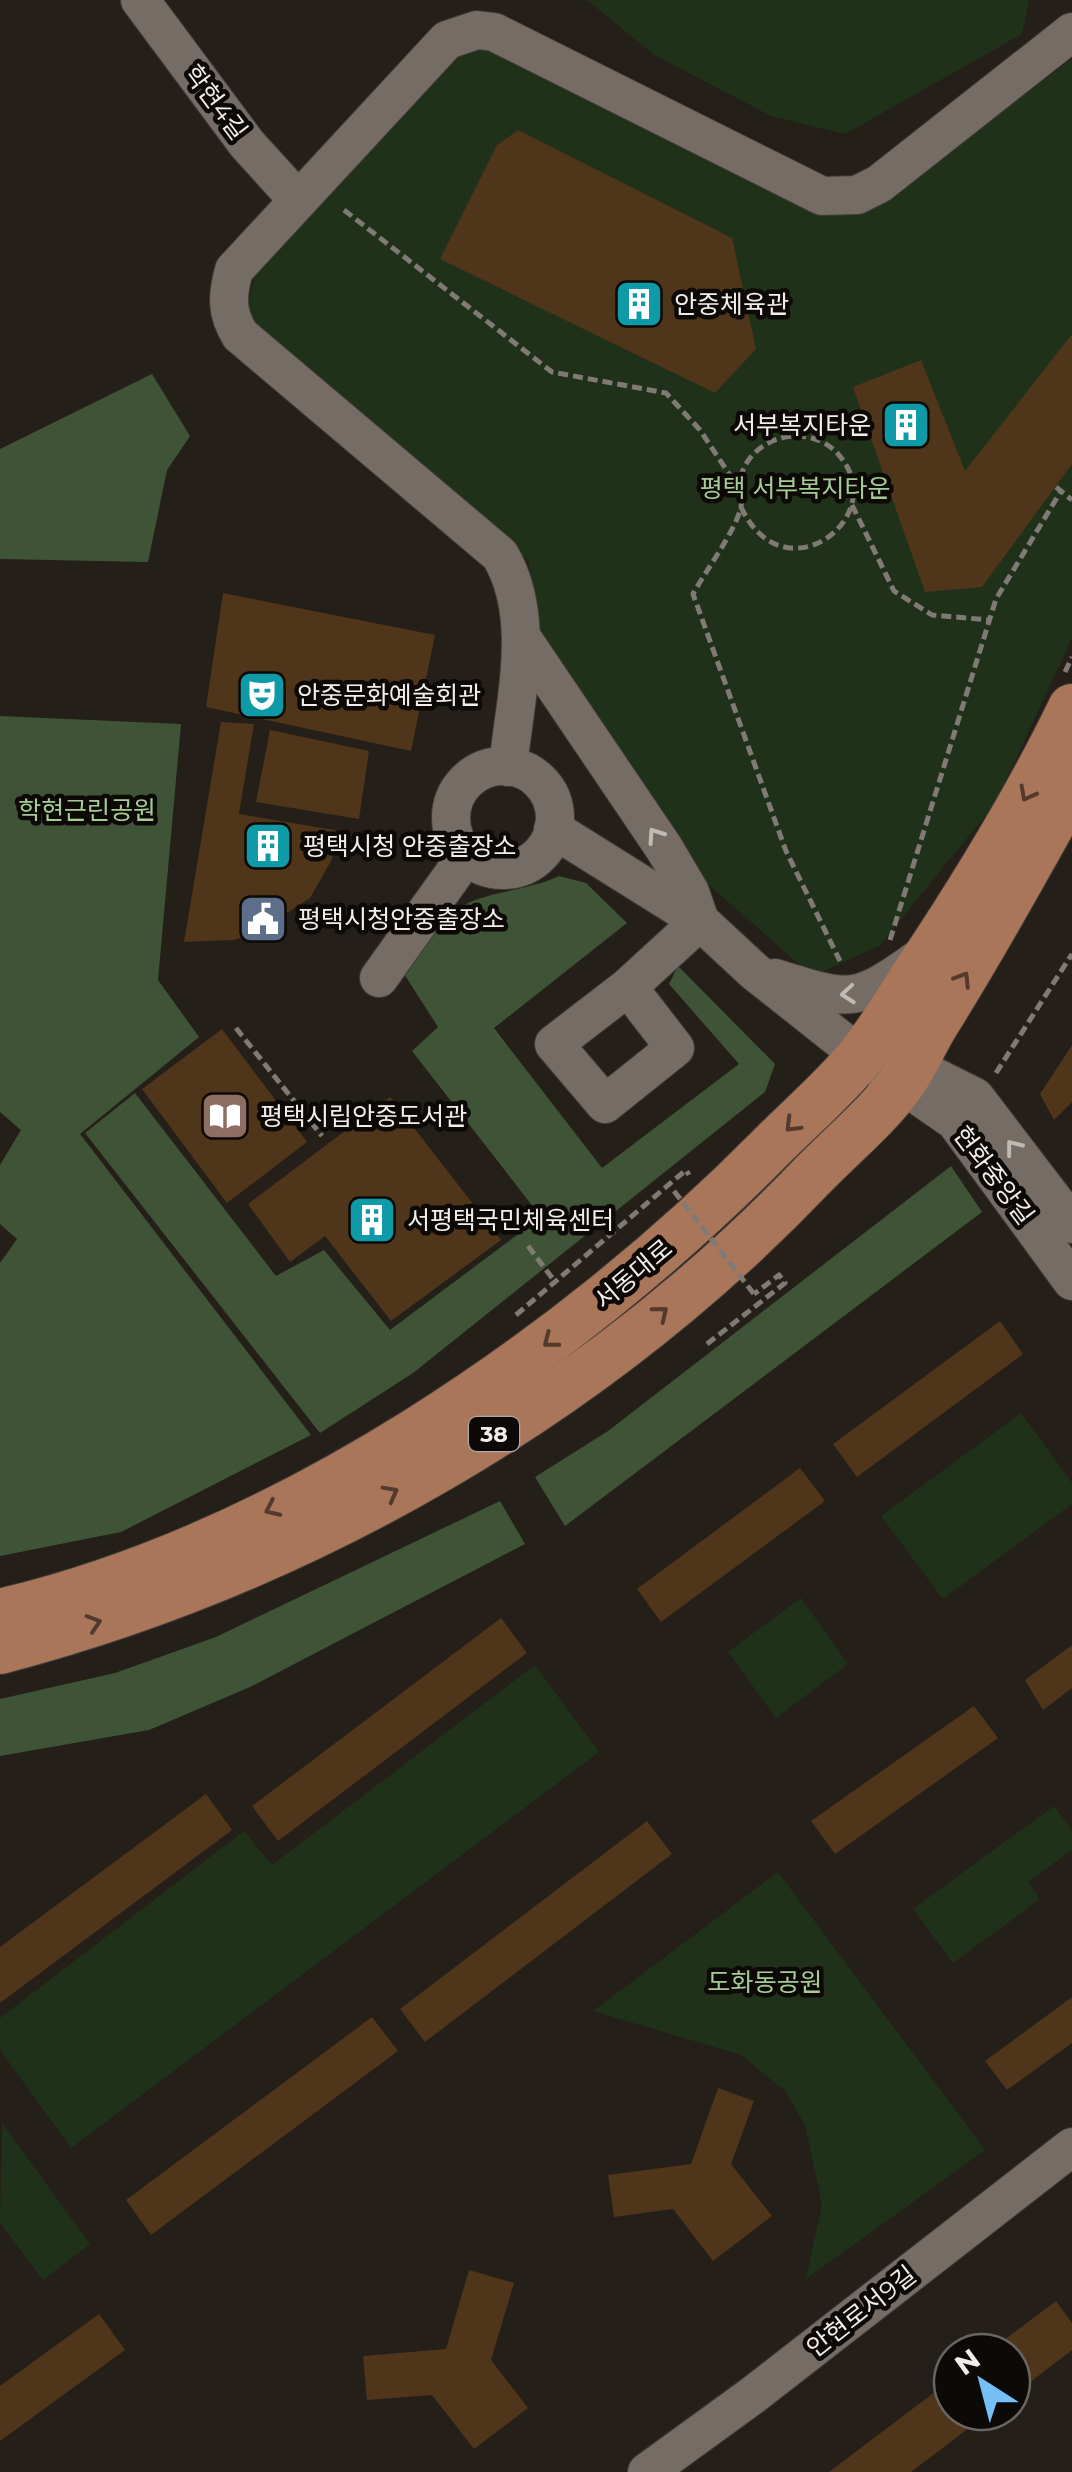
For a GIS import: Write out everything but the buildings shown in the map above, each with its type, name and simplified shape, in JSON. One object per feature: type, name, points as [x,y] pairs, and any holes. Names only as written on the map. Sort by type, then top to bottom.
[{"type":"main road","name":"서동대로","points":[[0,1613],[152,1566],[299,1496],[414,1434],[531,1356],[646,1265],[722,1197],[861,1056],[910,949],[995,856],[1072,708]]},
{"type":"main road","name":"서동대로","points":[[0,1650],[174,1597],[454,1460],[580,1378],[711,1274],[782,1208],[907,1072],[999,920],[1072,786]]},
{"type":"street","name":"학현4길","points":[[140,0],[247,144],[298,200]]},
{"type":"street","points":[[508,767],[522,638],[515,580],[500,555],[240,335],[229,318],[228,294],[234,270],[446,40],[464,33],[494,32],[822,196],[857,196],[879,184],[1072,32]]},
{"type":"street","points":[[522,638],[664,848],[690,892],[700,921]]},
{"type":"street","points":[[508,767],[535,776],[547,789],[554,806],[553,830],[541,853],[513,869],[480,865],[467,855],[452,827],[458,793],[484,770],[508,767]]},
{"type":"street","points":[[553,830],[700,921],[755,972],[861,1056],[974,1098],[1072,1224]]},
{"type":"street","points":[[379,978],[467,855]]},
{"type":"street","points":[[628,987],[700,921]]},
{"type":"street","points":[[755,972],[830,996],[852,998],[880,986],[910,949]]},
{"type":"street","name":"현화중앙길","points":[[907,1072],[955,1121],[1072,1280]]},
{"type":"street","name":"안현로서9길","points":[[647,2472],[753,2396],[1072,2147]]},
{"type":"path","points":[[344,210],[552,372],[666,393],[700,430],[738,489],[740,508],[762,538],[797,550],[832,537],[852,505]]},
{"type":"path","points":[[738,489],[753,454],[786,436],[804,435],[838,452],[848,468],[852,505],[894,592],[932,615],[990,620]]},
{"type":"path","points":[[910,949],[996,598],[1058,489],[1072,500]]},
{"type":"path","points":[[740,508],[693,594],[786,851],[846,973]]},
{"type":"path","points":[[974,1098],[1011,1056],[1072,954]]},
{"type":"path","points":[[236,1028],[322,1136]]},
{"type":"path","points":[[510,1321],[553,1279],[686,1170]]},
{"type":"path","points":[[674,1191],[754,1294],[778,1274],[785,1283],[708,1344]]},
{"type":"path","points":[[528,1246],[553,1279]]},
{"type":"green space","points":[[587,0],[1029,0],[1022,34],[845,134],[771,116],[654,55]]},
{"type":"green space","name":"평택 서부복지타운","points":[[479,45],[817,211],[886,197],[1072,59],[1072,638],[995,804],[879,946],[812,976],[691,869],[536,640],[529,562],[255,324],[248,303],[256,272],[454,53]]},
{"type":"green space","points":[[152,374],[190,436],[167,470],[148,562],[0,559],[0,449]]},
{"type":"green space","name":"학현근린공원","points":[[0,716],[181,724],[158,980],[199,1037],[80,1134],[311,1435],[121,1532],[0,1556],[0,1263],[17,1239],[0,1224],[0,1165],[21,1130],[0,1112]]},
{"type":"green space","points":[[559,876],[586,883],[627,923],[494,1028],[602,1168],[739,1064],[669,984],[678,966],[775,1064],[765,1092],[413,1373],[320,1433],[85,1133],[135,1093],[276,1276],[324,1250],[390,1330],[541,1217],[412,1051],[438,1027],[404,974],[445,922],[464,905]]},
{"type":"green space","points":[[951,1166],[982,1212],[565,1526],[535,1477],[608,1431]]},
{"type":"green space","points":[[1021,1413],[1072,1483],[1072,1504],[943,1599],[881,1516]]},
{"type":"green space","points":[[500,1501],[525,1544],[250,1687],[149,1730],[0,1756],[0,1699],[115,1673],[216,1637]]},
{"type":"green space","points":[[801,1598],[848,1664],[776,1718],[728,1652]]},
{"type":"green space","points":[[535,1665],[599,1752],[71,2148],[0,2050],[0,2018],[244,1831],[272,1865]]},
{"type":"green space","points":[[1054,1806],[1072,1830],[1072,1850],[1028,1882],[1040,1899],[953,1963],[913,1909]]},
{"type":"green space","name":"도화동공원","points":[[778,1872],[985,2150],[806,2279],[822,2204],[805,2125],[785,2091],[741,2055],[593,2011]]},
{"type":"green space","points":[[2,2123],[90,2244],[43,2280],[0,2223]]},
{"type":"place","name":"안중체육관","points":[[639,304]]},
{"type":"place","name":"서부복지타운","points":[[906,425]]},
{"type":"place","name":"안중문화예술회관","points":[[262,695]]},
{"type":"place","name":"평택시청 안중출장소","points":[[268,846]]},
{"type":"place","name":"평택시청안중출장소","points":[[263,919]]},
{"type":"place","name":"평택시립안중도서관","points":[[225,1116]]},
{"type":"place","name":"서평택국민체육센터","points":[[372,1220]]}]
